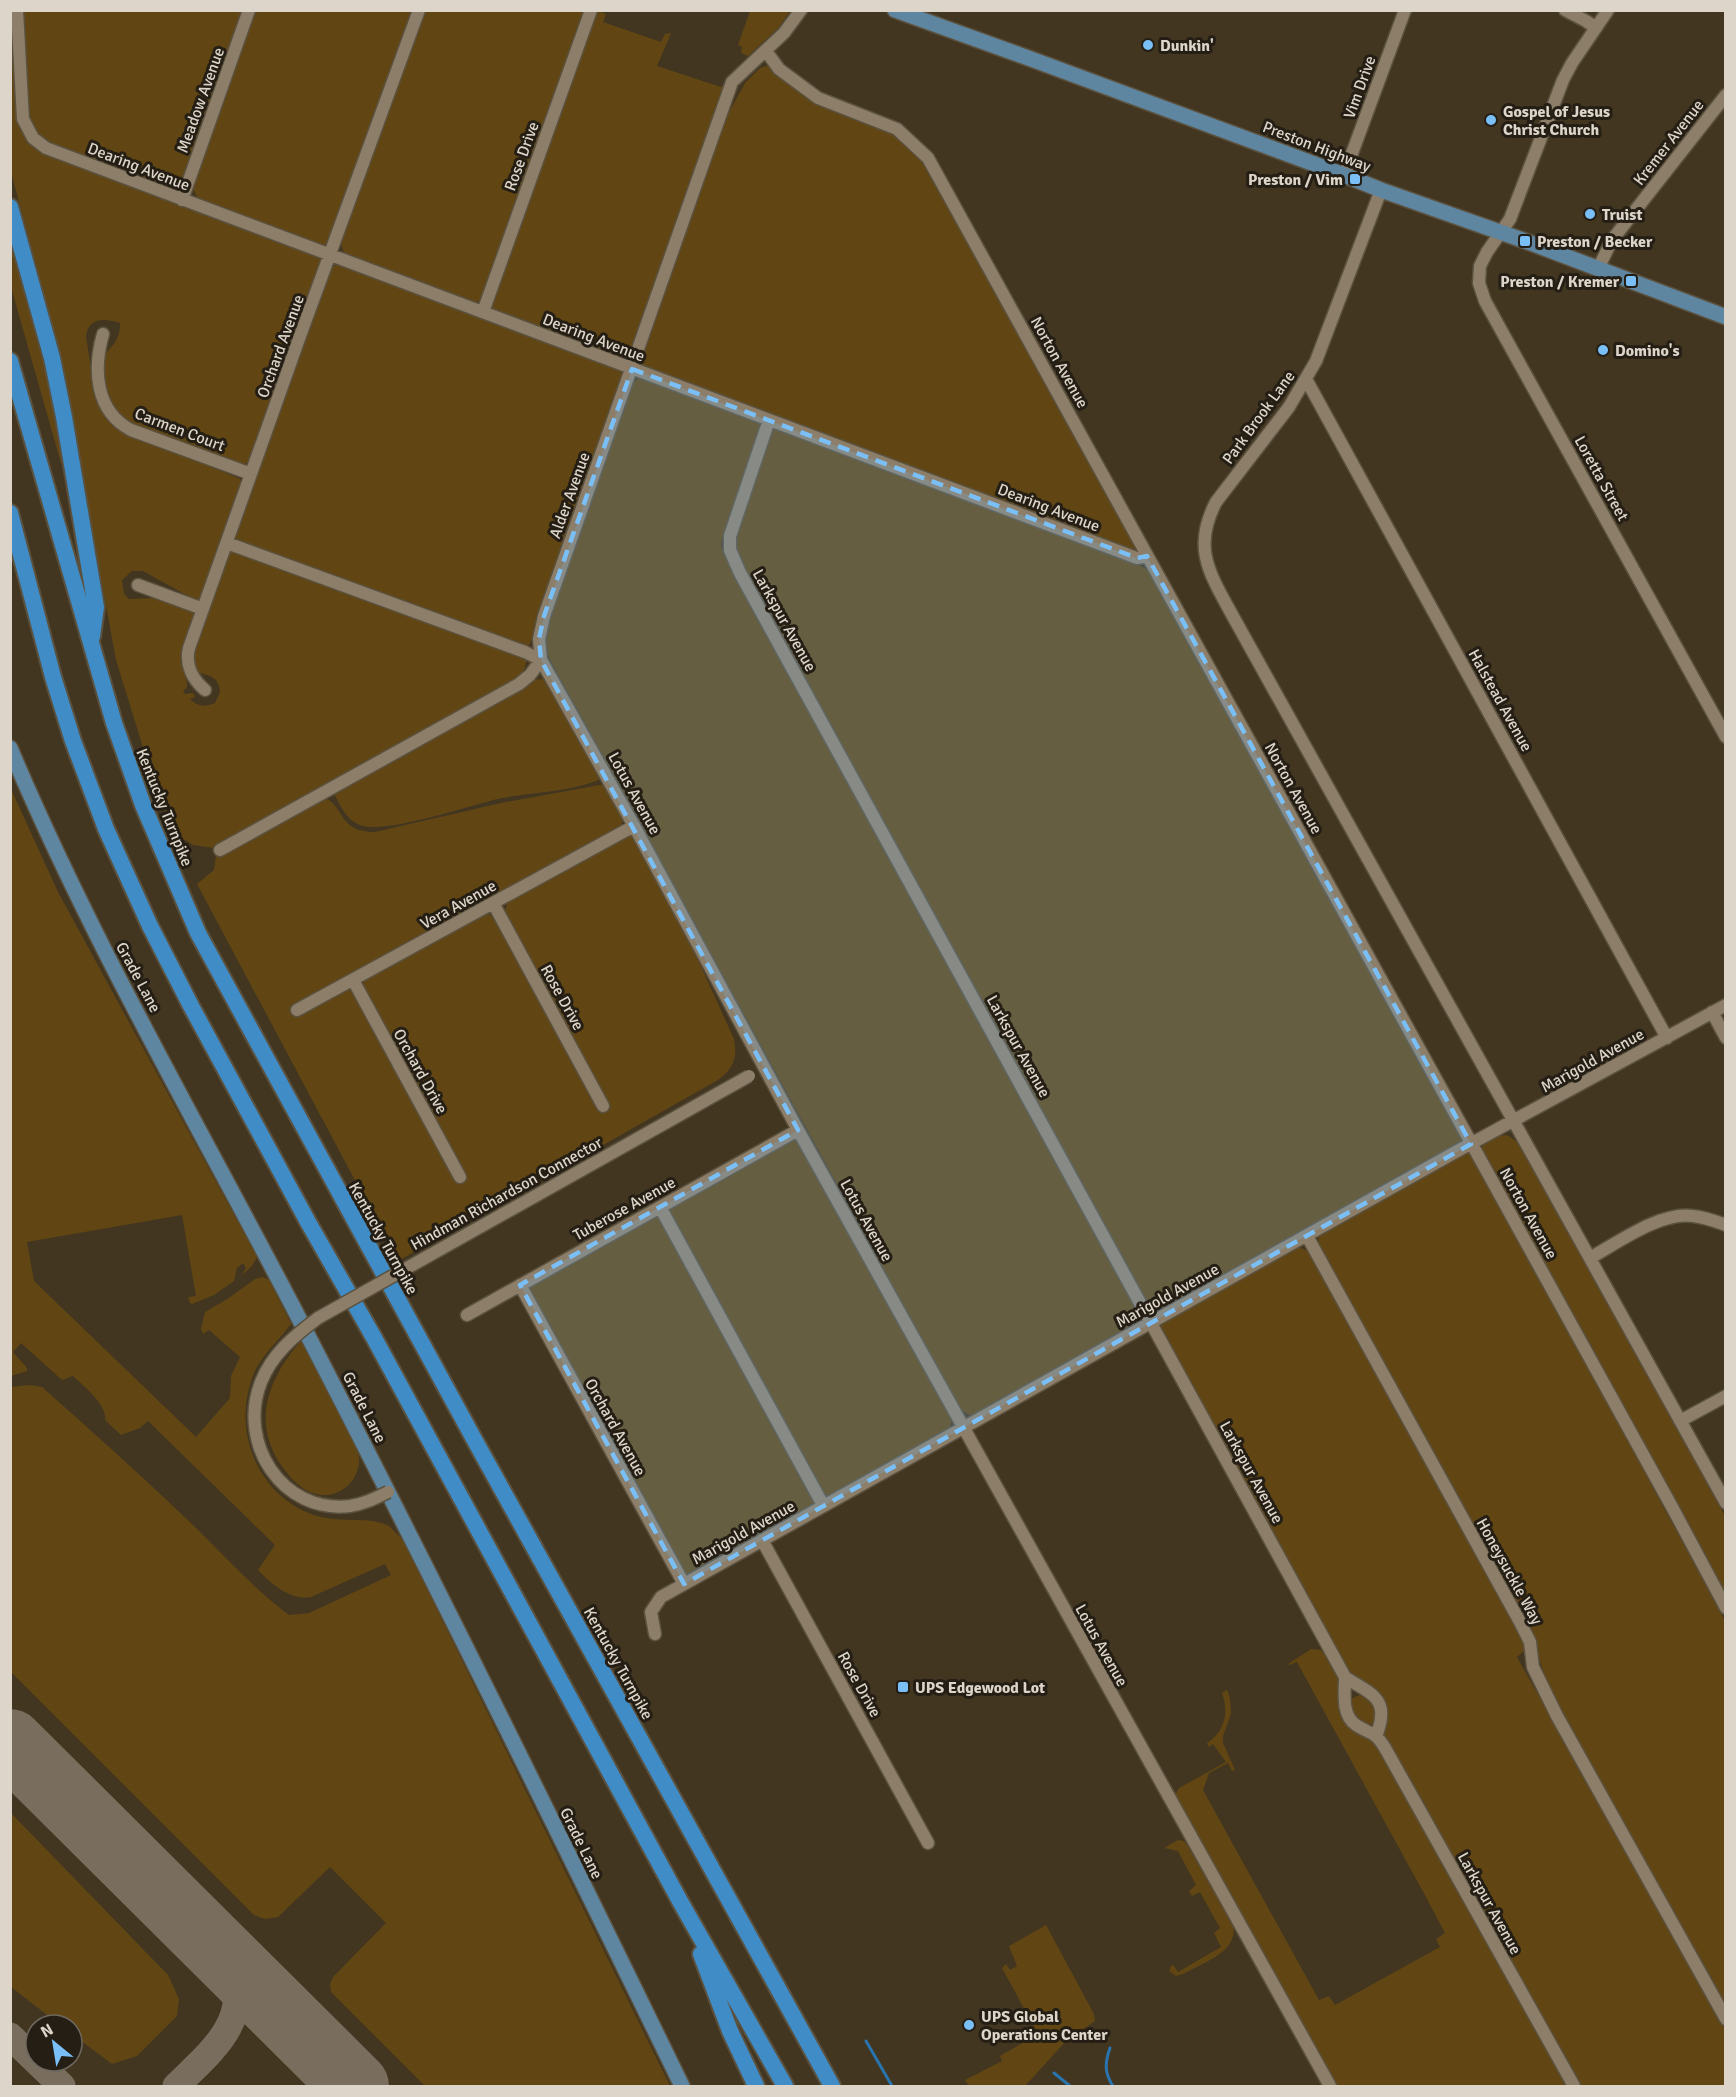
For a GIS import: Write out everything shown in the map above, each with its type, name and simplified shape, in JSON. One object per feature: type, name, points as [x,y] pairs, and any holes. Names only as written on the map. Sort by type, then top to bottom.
[{"type":"highway","points":[[10,207],[52,358],[64,417],[96,607],[92,644]]},
{"type":"highway","name":"Kentucky Turnpike","points":[[10,361],[114,723],[143,805],[210,957],[832,2086]]},
{"type":"highway","points":[[11,515],[53,677],[73,741],[106,829],[150,926],[302,1211],[373,1336],[681,1903],[785,2086]]},
{"type":"highway","points":[[681,1903],[730,2031],[756,2086]]},
{"type":"main road","name":"Preston Highway","points":[[895,10],[1047,64],[1725,317]]},
{"type":"main road","name":"Grade Lane","points":[[10,748],[63,867],[106,953],[271,1264],[388,1492],[682,2086]]},
{"type":"street","name":"Dearing Avenue","points":[[17,10],[22,111],[26,126],[33,138],[55,152],[1137,558],[1147,556]]},
{"type":"street","name":"Meadow Avenue","points":[[182,200],[249,10]]},
{"type":"street","name":"Orchard Avenue","points":[[204,690],[192,676],[187,656],[300,336],[420,10]]},
{"type":"street","name":"Rose Drive","points":[[483,312],[591,10]]},
{"type":"street","name":"Alder Avenue","points":[[541,660],[538,639],[544,616],[732,82],[784,33],[801,10]]},
{"type":"street","name":"Vim Drive","points":[[1344,175],[1405,10]]},
{"type":"street","points":[[1565,10],[1596,28]]},
{"type":"street","name":"Loretta Street","points":[[1608,10],[1563,80],[1510,219],[1487,252],[1479,272],[1479,283],[1485,301],[1725,737]]},
{"type":"street","name":"Norton Avenue","points":[[766,51],[778,69],[818,98],[897,129],[928,158],[1672,1507],[1725,1608]]},
{"type":"street","name":"Kremer Avenue","points":[[1598,268],[1612,240],[1725,95]]},
{"type":"street","name":"Park Brook Lane","points":[[1220,593],[1209,572],[1204,547],[1210,512],[1289,407],[1317,361],[1381,190]]},
{"type":"street","name":"Carmen Court","points":[[103,334],[99,347],[99,387],[107,408],[115,419],[131,430],[251,474]]},
{"type":"street","name":"Halstead Avenue","points":[[1306,379],[1666,1038]]},
{"type":"street","name":"Larkspur Avenue","points":[[769,420],[733,525],[730,550],[740,573],[1346,1677],[1373,1694],[1378,1701],[1382,1718],[1377,1735]]},
{"type":"street","points":[[220,849],[519,684],[530,675],[541,660],[525,652],[227,543]]},
{"type":"street","points":[[138,585],[203,609]]},
{"type":"street","name":"Norton Avenue","points":[[1220,593],[1725,1503]]},
{"type":"street","name":"Lotus Avenue","points":[[541,660],[634,826],[798,1130],[1330,2086]]},
{"type":"street","name":"Vera Avenue","points":[[297,1010],[634,826]]},
{"type":"street","name":"Rose Drive","points":[[493,903],[603,1106]]},
{"type":"street","name":"Orchard Drive","points":[[352,980],[460,1177]]},
{"type":"street","name":"Marigold Avenue","points":[[655,1634],[651,1612],[661,1597],[964,1426],[1725,1004]]},
{"type":"street","points":[[1712,1012],[1725,1038]]},
{"type":"street","name":"Hindman Richardson Connector","points":[[388,1492],[367,1503],[348,1506],[320,1504],[297,1496],[278,1479],[261,1450],[255,1420],[259,1389],[276,1355],[294,1335],[318,1318],[764,1067]]},
{"type":"street","name":"Tuberose Avenue","points":[[467,1315],[798,1130]]},
{"type":"street","points":[[660,1207],[823,1505]]},
{"type":"street","points":[[1590,1258],[1654,1223],[1672,1216],[1694,1216],[1725,1224]]},
{"type":"street","name":"Honeysuckle Way","points":[[1307,1236],[1520,1622],[1530,1642],[1533,1667],[1557,1716],[1725,2019]]},
{"type":"street","name":"Orchard Avenue","points":[[520,1285],[684,1584]]},
{"type":"street","points":[[1680,1421],[1725,1396]]},
{"type":"street","name":"Rose Drive","points":[[762,1540],[928,1843]]},
{"type":"street","name":"Larkspur Avenue","points":[[1346,1677],[1347,1714],[1357,1726],[1377,1735],[1574,2086]]},
{"type":"highlighted area","points":[[632,369],[1137,558],[1147,556],[1471,1144],[684,1584],[520,1285],[798,1130],[541,660],[539,639],[544,616]]},
{"type":"shaded area","points":[[10,11],[13,11],[19,124],[24,136],[32,146],[315,255],[322,260],[252,458],[245,464],[160,437],[129,423],[118,415],[106,396],[101,359],[117,339],[120,323],[108,320],[93,322],[87,330],[86,337],[96,396],[109,422],[126,434],[240,479],[242,485],[199,600],[195,600],[143,571],[132,571],[122,580],[124,594],[129,599],[157,598],[193,613],[193,620],[181,655],[187,684],[183,691],[185,694],[193,693],[195,697],[190,699],[196,704],[205,706],[215,703],[220,692],[214,679],[208,675],[200,673],[199,675],[195,671],[192,657],[223,568],[232,551],[527,659],[518,679],[327,789],[214,848],[193,845],[184,839],[179,842],[175,837],[152,776],[116,660],[68,396],[53,328],[11,172]]},
{"type":"shaded area","points":[[20,11],[245,11],[178,190],[174,192],[44,144],[27,119]]},
{"type":"shaded area","points":[[253,11],[415,11],[326,249],[200,202],[192,187]]},
{"type":"shaded area","points":[[423,11],[586,11],[484,294],[474,304],[345,255],[341,244]]},
{"type":"shaded area","points":[[750,11],[790,11],[778,28],[748,56],[741,53],[742,47],[738,45]]},
{"type":"shaded area","points":[[596,13],[606,14],[603,22],[661,42],[665,34],[671,33],[657,66],[721,87],[727,82],[627,360],[494,312],[491,308]]},
{"type":"shaded area","points":[[771,67],[795,89],[814,101],[891,133],[925,164],[1136,546],[1133,550],[640,366],[656,313],[728,114],[745,83],[760,68]]},
{"type":"shaded area","points":[[10,227],[45,355],[67,462],[61,463],[11,287]]},
{"type":"shaded area","points":[[340,264],[622,372],[623,378],[549,583],[530,644],[526,647],[232,539],[330,267]]},
{"type":"shaded area","points":[[639,378],[753,419],[761,425],[752,463],[723,536],[721,545],[723,552],[1141,1316],[1139,1324],[976,1414],[969,1415],[960,1409],[549,658],[545,634],[548,619],[631,384]]},
{"type":"shaded area","points":[[776,428],[1131,560],[1149,571],[1466,1141],[1159,1313],[1151,1314],[736,556],[734,544],[736,529],[770,434]]},
{"type":"shaded area","points":[[539,679],[547,680],[601,779],[565,789],[502,798],[392,826],[363,826],[352,821],[345,812],[333,792]]},
{"type":"shaded area","points":[[605,784],[623,818],[621,828],[348,989],[354,993],[363,986],[364,980],[485,913],[495,917],[504,915],[511,898],[628,836],[634,838],[679,918],[734,1039],[735,1057],[731,1067],[718,1080],[398,1261],[197,884],[214,870],[216,856],[323,797],[335,806],[354,828],[375,832],[501,803]]},
{"type":"shaded area","points":[[10,787],[58,892],[257,1257],[252,1266],[241,1276],[246,1268],[243,1263],[237,1268],[234,1281],[214,1295],[190,1303],[188,1297],[196,1296],[182,1215],[27,1242],[34,1281],[196,1437],[230,1398],[231,1376],[240,1357],[209,1330],[203,1334],[201,1329],[205,1312],[255,1279],[263,1277],[269,1280],[291,1324],[257,1367],[249,1389],[246,1411],[247,1433],[252,1454],[262,1474],[276,1491],[293,1505],[314,1515],[331,1519],[382,1523],[389,1526],[403,1540],[670,2086],[425,2086],[331,1992],[330,1984],[333,1977],[386,1923],[330,1867],[278,1917],[265,1919],[254,1915],[11,1672],[11,1387],[30,1385],[42,1387],[157,1491],[252,1584],[289,1615],[309,1613],[391,1575],[385,1564],[311,1597],[303,1598],[289,1594],[258,1570],[275,1545],[148,1421],[140,1428],[121,1435],[105,1420],[103,1408],[83,1385],[73,1376],[62,1380],[21,1343],[13,1352],[27,1371],[11,1376]]},
{"type":"shaded area","points":[[1507,1135],[1517,1142],[1523,1151],[1725,1516],[1725,1600],[1481,1150],[1487,1141]]},
{"type":"shaded area","points":[[795,1137],[952,1421],[949,1429],[829,1497],[825,1497],[665,1208]]},
{"type":"shaded area","points":[[1468,1151],[1473,1155],[1725,1621],[1725,2010],[1551,1695],[1533,1639],[1318,1246],[1319,1237],[1324,1231]]},
{"type":"shaded area","points":[[658,1215],[815,1499],[816,1505],[688,1575],[682,1573],[528,1289],[531,1284],[648,1217]]},
{"type":"shaded area","points":[[1298,1247],[1308,1251],[1320,1268],[1523,1640],[1526,1649],[1517,1657],[1725,2029],[1725,2086],[1578,2086],[1386,1742],[1384,1731],[1387,1708],[1384,1699],[1354,1676],[1342,1659],[1160,1328],[1162,1322]]},
{"type":"shaded area","points":[[301,1341],[357,1448],[359,1459],[356,1475],[346,1487],[332,1494],[311,1493],[294,1481],[274,1452],[268,1436],[267,1402],[272,1386],[289,1355]]},
{"type":"shaded area","points":[[1311,1649],[1321,1650],[1327,1656],[1339,1680],[1344,1721],[1351,1730],[1367,1735],[1378,1746],[1569,2086],[1335,2086],[1174,1797],[1179,1788],[1226,1762],[1213,1744],[1209,1747],[1207,1743],[1222,1727],[1225,1708],[1222,1693],[1227,1690],[1231,1714],[1223,1736],[1223,1743],[1235,1770],[1232,1771],[1228,1763],[1209,1773],[1203,1790],[1319,2000],[1329,1996],[1335,2005],[1440,1947],[1436,1939],[1445,1933],[1427,1899],[1297,1662],[1288,1664]]},
{"type":"shaded area","points":[[1364,1693],[1376,1707],[1376,1722],[1367,1726],[1354,1718],[1349,1702]]},
{"type":"shaded area","points":[[11,1813],[168,1975],[179,1999],[177,2016],[137,2056],[112,2064],[84,2043],[84,2013],[45,2013],[11,1987]]},
{"type":"shaded area","points":[[1178,1840],[1184,1841],[1188,1846],[1233,1925],[1233,1934],[1225,1949],[1209,1961],[1176,1976],[1169,1971],[1171,1966],[1173,1965],[1178,1972],[1221,1947],[1214,1933],[1220,1928],[1200,1892],[1192,1896],[1189,1891],[1196,1885],[1178,1851],[1164,1848]]},
{"type":"shaded area","points":[[1046,1925],[1094,2014],[1095,2021],[1066,2041],[1025,2086],[969,2086],[965,2080],[1002,2061],[1000,2056],[1038,2034],[1002,1968],[1006,1964],[1010,1970],[1017,1966],[1009,1946]]},
{"type":"waterway","points":[[866,2041],[892,2086]]},
{"type":"waterway","points":[[1110,2048],[1106,2067],[1113,2086]]},
{"type":"waterway","points":[[1054,2073],[1070,2086]]},
{"type":"taxiway","points":[[176,2086],[221,2038],[230,2024],[235,2009],[237,1994],[233,1977],[214,1945]]},
{"type":"taxiway","points":[[10,2036],[62,2086]]},
{"type":"runway","points":[[10,1743],[355,2086]]},
{"type":"place","name":"Dunkin'","points":[[1148,45]]},
{"type":"place","name":"Gospel of Jesus Christ Church","points":[[1491,120]]},
{"type":"place","name":"Preston / Vim","points":[[1355,179]]},
{"type":"place","name":"Truist","points":[[1590,214]]},
{"type":"place","name":"Preston / Becker","points":[[1525,241]]},
{"type":"place","name":"Preston / Kremer","points":[[1631,281]]},
{"type":"place","name":"Domino's","points":[[1603,350]]},
{"type":"place","name":"UPS Edgewood Lot","points":[[903,1687]]},
{"type":"place","name":"UPS Global Operations Center","points":[[969,2025]]}]
